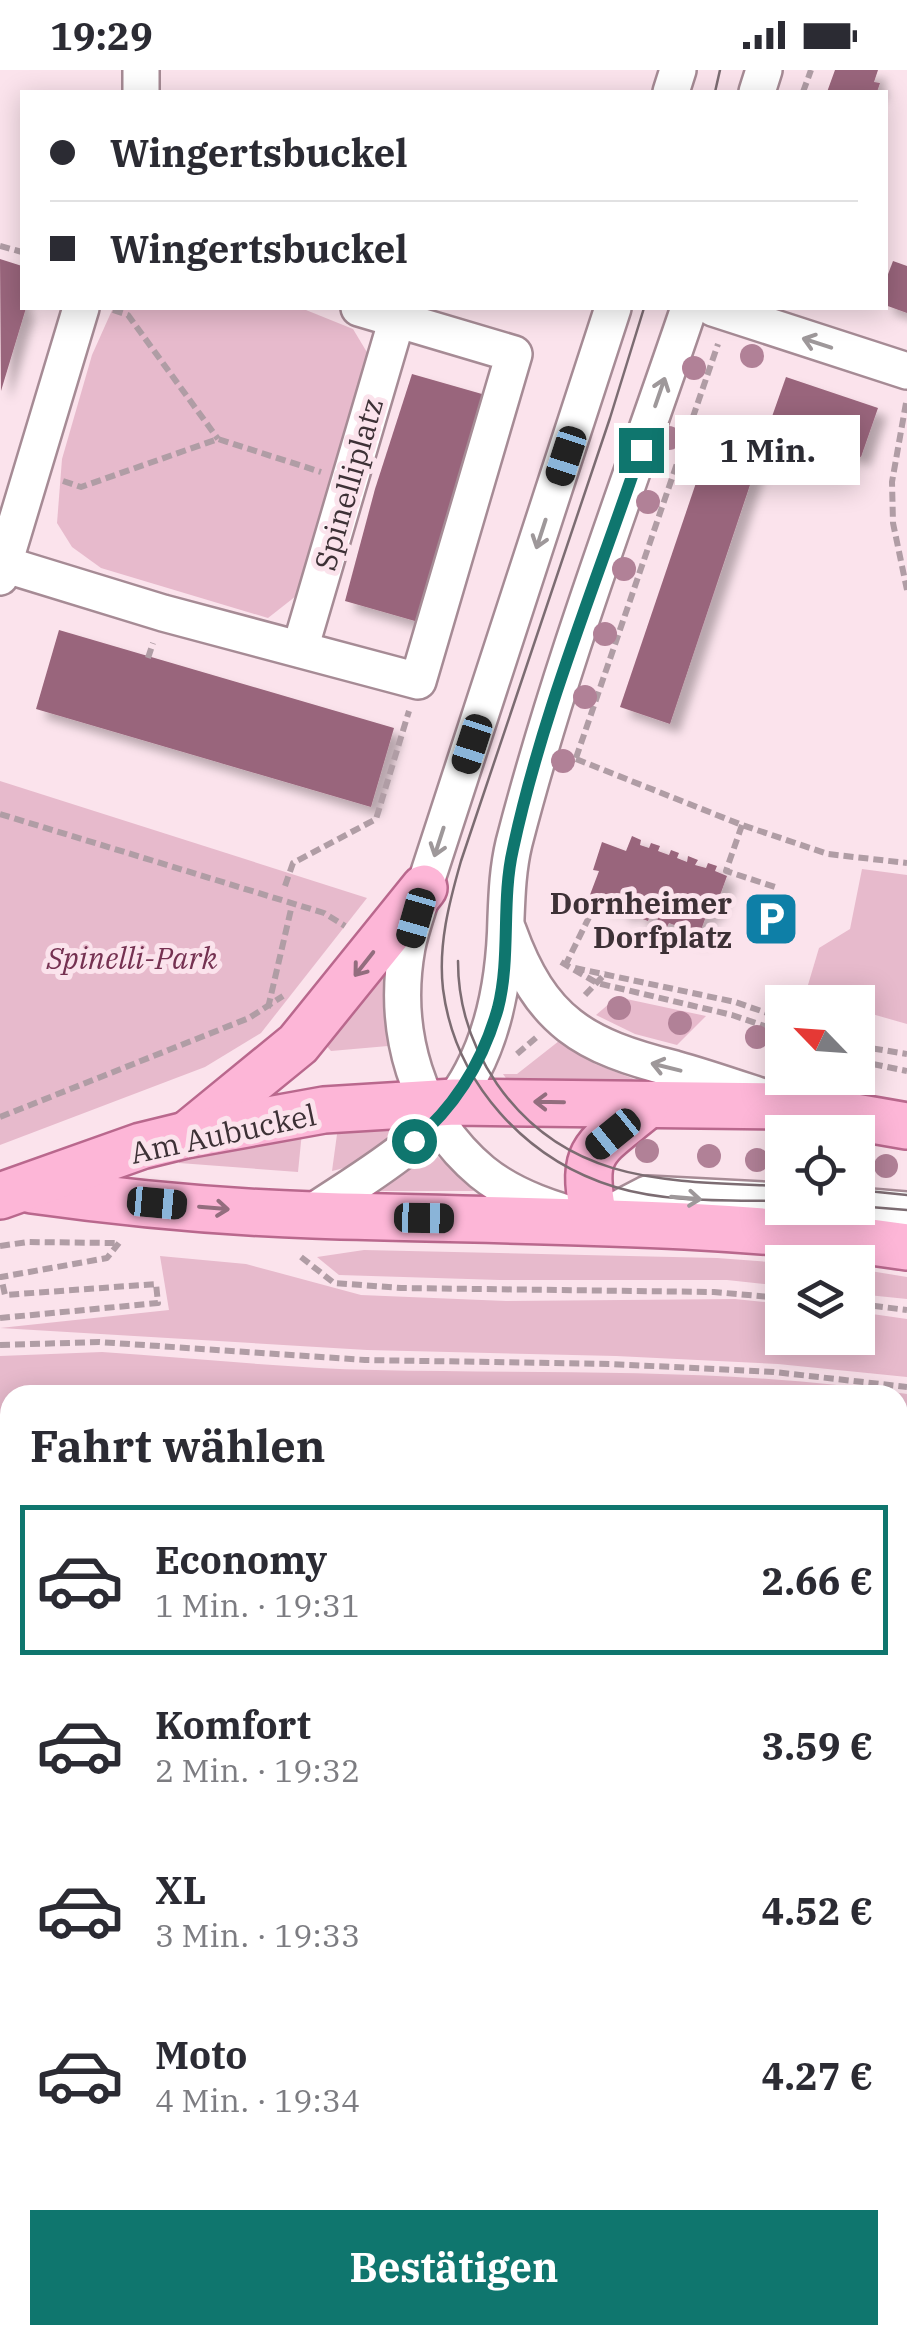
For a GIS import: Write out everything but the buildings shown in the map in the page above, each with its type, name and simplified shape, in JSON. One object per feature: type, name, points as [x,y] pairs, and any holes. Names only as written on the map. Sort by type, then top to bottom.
[{"type":"main road","points":[[186,1135],[298,1044],[424,888]]},
{"type":"main road","name":"Am Aubuckel","points":[[13,1192],[141,1146],[324,1110],[792,1106],[907,1126]]},
{"type":"main road","points":[[595,1221],[587,1176],[589,1161],[596,1147],[645,1107]]},
{"type":"main road","name":"Am Aubuckel","points":[[13,1192],[304,1236],[595,1221],[793,1234],[907,1247]]},
{"type":"street","points":[[80,310],[2,568],[418,681],[514,354],[366,310]]},
{"type":"street","points":[[439,1109],[404,1037],[402,996],[407,947],[612,310]]},
{"type":"street","points":[[304,1236],[390,1160],[472,1074],[498,1006],[513,847],[544,734],[688,310]]},
{"type":"street","points":[[721,311],[907,371]]},
{"type":"street","name":"Spinelliplatz","points":[[300,649],[397,319]]},
{"type":"street","points":[[506,920],[521,963],[544,1000],[559,1018],[597,1045],[792,1106]]},
{"type":"street","name":"Am Aubuckel","points":[[439,1109],[483,1173],[555,1211],[595,1221]]},
{"type":"street","points":[[595,1221],[647,1194],[765,1200]]},
{"type":"street","points":[[875,1207],[907,1210]]},
{"type":"path","points":[[113,310],[128,314],[218,438],[350,481]]},
{"type":"path","points":[[571,776],[721,311]]},
{"type":"path","points":[[907,397],[892,482],[893,523],[907,590]]},
{"type":"path","points":[[32,470],[81,487],[218,438]]},
{"type":"path","points":[[285,886],[294,863],[376,819],[418,681]]},
{"type":"path","points":[[576,759],[742,825],[828,854],[907,863]]},
{"type":"path","points":[[0,814],[324,913],[354,932]]},
{"type":"path","points":[[742,825],[726,871],[775,887]]},
{"type":"path","points":[[565,966],[600,897]]},
{"type":"path","points":[[0,1117],[268,1009],[292,905]]},
{"type":"path","points":[[555,954],[565,966],[598,983],[765,1026]]},
{"type":"path","points":[[565,966],[735,1002],[765,1012]]},
{"type":"path","points":[[875,1049],[907,1054]]},
{"type":"path","points":[[875,1064],[907,1071]]},
{"type":"path","points":[[304,1236],[334,1283],[765,1296]]},
{"type":"path","points":[[0,1318],[158,1303],[156,1284],[6,1295],[1,1278],[106,1258],[120,1242]]},
{"type":"path","points":[[875,1306],[907,1310]]},
{"type":"path","points":[[0,1345],[99,1342],[365,1360],[611,1364],[774,1372],[889,1385]]},
{"type":"green space","points":[[112,310],[306,310],[353,329],[368,354],[363,406],[316,549],[296,596],[268,618],[101,568],[72,547],[57,523],[62,459],[92,355]]},
{"type":"green space","name":"Spinelli-Park","points":[[0,781],[367,898],[261,1033],[205,1067],[0,1145]]},
{"type":"green space","points":[[862,869],[907,875],[907,1024],[875,1015],[875,985],[808,985],[819,948],[850,929]]},
{"type":"green space","points":[[383,968],[388,973],[388,1046],[331,1051],[324,1043]]},
{"type":"green space","points":[[617,997],[706,1016],[677,1045],[635,1034],[596,1015]]},
{"type":"green space","points":[[559,1041],[637,1084],[510,1084],[503,1074],[517,1074]]},
{"type":"green space","points":[[393,1122],[397,1129],[380,1152],[332,1171],[338,1127]]},
{"type":"green space","points":[[302,1132],[298,1172],[179,1163],[179,1155]]},
{"type":"green space","points":[[433,1152],[474,1191],[376,1191]]},
{"type":"green space","points":[[364,1250],[717,1258],[765,1262],[765,1284],[727,1280],[339,1275],[317,1257]]},
{"type":"green space","points":[[160,1256],[246,1264],[361,1295],[506,1301],[735,1299],[765,1302],[765,1355],[875,1355],[875,1314],[907,1319],[907,1377],[778,1364],[367,1350],[0,1328],[169,1310]]},
{"type":"green space","points":[[875,1272],[907,1277],[907,1299],[875,1296]]},
{"type":"green space","points":[[102,1352],[341,1369],[642,1373],[841,1385],[0,1385],[0,1356]]},
{"type":"tram line","points":[[715,90],[720,70]]},
{"type":"tram line","points":[[643,310],[461,861],[443,940],[443,989],[462,1056],[479,1086],[500,1113],[552,1158],[583,1175],[635,1192],[698,1200],[765,1201]]},
{"type":"tram line","points":[[458,961],[463,1010],[480,1055],[497,1084],[525,1117],[556,1142],[589,1160],[625,1171],[701,1182],[765,1185]]},
{"type":"tram line","points":[[875,1192],[907,1195]]},
{"type":"tram line","points":[[875,1207],[907,1210]]},
{"type":"place","name":"Dornheimer Dorfplatz","points":[[771,919]]},
{"type":"route","points":[[414,1141],[454,1102],[472,1074],[498,1006],[513,847],[544,734],[641,450]]}]
